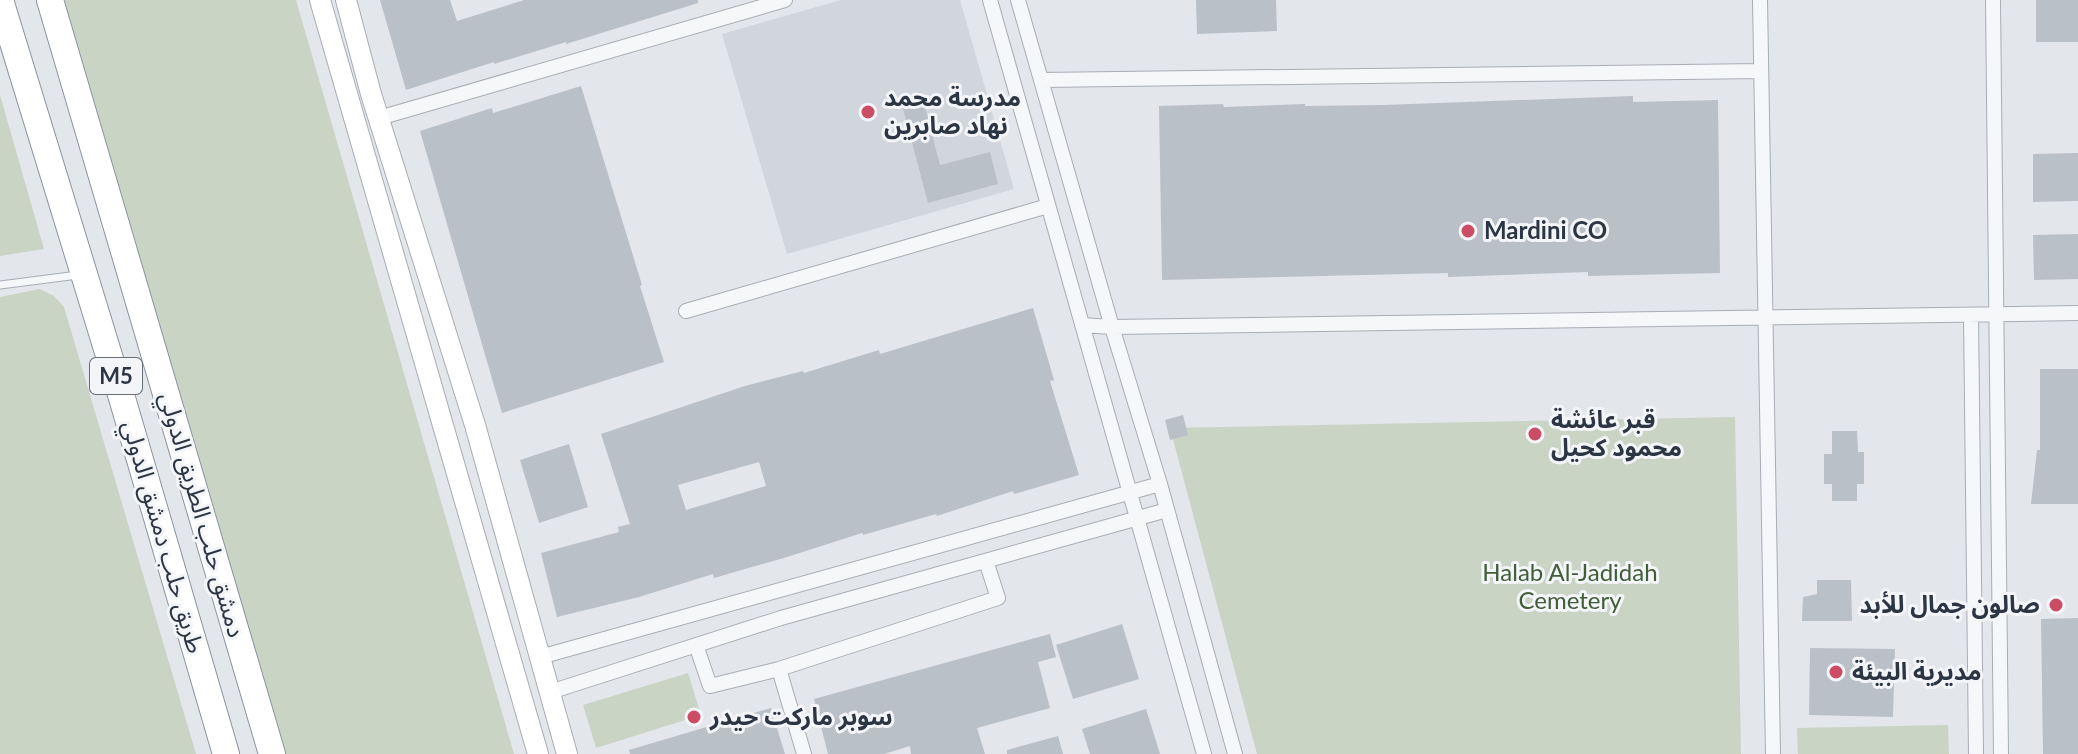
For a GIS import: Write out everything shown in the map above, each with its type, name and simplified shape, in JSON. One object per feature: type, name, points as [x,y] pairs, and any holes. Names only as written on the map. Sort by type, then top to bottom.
[{"type":"highway","name":"طريق حلب دمشق الدولي","points":[[0,0],[226,754]]},
{"type":"highway","name":"دمشق حلب الطريق الدولي","points":[[50,0],[272,754]]},
{"type":"street","points":[[320,0],[538,754]]},
{"type":"street","points":[[346,0],[379,118],[475,425],[567,754]]},
{"type":"street","points":[[379,118],[785,0]]},
{"type":"street","points":[[990,0],[1204,754]]},
{"type":"street","points":[[1018,0],[1160,484],[1235,754]]},
{"type":"street","points":[[1760,0],[1773,754]]},
{"type":"street","points":[[1993,0],[2001,754]]},
{"type":"street","points":[[1041,80],[1761,71]]},
{"type":"street","points":[[686,311],[1048,206]]},
{"type":"street","points":[[1082,325],[2078,313]]},
{"type":"street","points":[[1971,315],[1976,754]]},
{"type":"street","points":[[540,657],[1160,484]]},
{"type":"street","points":[[550,692],[781,618],[1167,510]]},
{"type":"street","points":[[696,645],[710,686],[779,669],[998,598],[986,561]]},
{"type":"street","points":[[774,592],[781,618]]},
{"type":"street","points":[[779,669],[804,754]]},
{"type":"lane","points":[[0,285],[84,274]]},
{"type":"shaded area","name":"مدرسة محمد نهاد صابرين","points":[[841,0],[960,0],[1014,189],[787,254],[722,34]]},
{"type":"green space","points":[[64,0],[296,0],[514,754],[283,754]]},
{"type":"green space","points":[[0,95],[44,249],[0,256]]},
{"type":"green space","points":[[40,289],[54,296],[64,307],[196,754],[0,754],[0,297]]},
{"type":"green space","name":"Halab Al-Jadidah Cemetery","points":[[1735,417],[1741,754],[1257,754],[1170,428]]},
{"type":"green space","points":[[688,673],[701,715],[596,748],[583,705]]},
{"type":"green space","points":[[1948,725],[1949,754],[1798,754],[1797,728]]},
{"type":"building","points":[[380,0],[450,0],[457,21],[524,0],[698,0],[698,3],[406,90]]},
{"type":"building","points":[[1196,0],[1276,0],[1277,31],[1197,34]]},
{"type":"building","points":[[2036,0],[2078,0],[2078,42],[2036,42]]},
{"type":"building","points":[[581,86],[664,362],[502,413],[420,131],[492,108],[493,113]]},
{"type":"building","points":[[921,92],[940,165],[990,152],[998,184],[928,203],[900,97]]},
{"type":"building","points":[[1633,96],[1633,102],[1718,100],[1720,273],[1588,276],[1588,272],[1448,277],[1448,273],[1162,280],[1159,106],[1384,105]]},
{"type":"building","points":[[2078,153],[2078,201],[2033,202],[2033,154]]},
{"type":"building","points":[[2078,234],[2078,279],[2034,280],[2033,235]]},
{"type":"building","points":[[1033,308],[1054,380],[1050,381],[1079,475],[1014,494],[1013,491],[937,516],[862,533],[714,578],[713,574],[639,597],[557,617],[541,553],[619,532],[618,527],[630,524],[601,434],[745,386],[804,373],[879,350],[880,354]],"holes":[[[759,462],[766,486],[686,510],[678,485]]]},
{"type":"building","points":[[2040,369],[2078,369],[2078,504],[2031,504],[2037,450],[2040,450]]},
{"type":"building","points":[[1183,415],[1188,435],[1170,440],[1165,420]]},
{"type":"building","points":[[1832,431],[1857,431],[1858,452],[1864,452],[1864,484],[1857,484],[1857,501],[1832,501],[1832,484],[1824,484],[1824,454],[1832,454]]},
{"type":"building","points":[[569,444],[588,507],[539,523],[520,460]]},
{"type":"building","points":[[1817,580],[1851,580],[1852,621],[1802,621],[1803,597],[1817,594]]},
{"type":"building","points":[[2078,618],[2078,754],[2043,754],[2041,619]]},
{"type":"building","points":[[1122,624],[1139,679],[1073,699],[1056,645]]},
{"type":"building","points":[[1050,634],[1056,657],[1038,662],[1050,708],[977,728],[985,754],[911,754],[910,746],[884,754],[828,754],[814,699]]},
{"type":"building","points":[[1810,648],[1895,649],[1893,717],[1809,715]]},
{"type":"building","points":[[771,708],[785,754],[630,754],[629,750]]},
{"type":"building","points":[[1146,709],[1160,754],[1090,754],[1082,729]]},
{"type":"building","points":[[1058,736],[1063,754],[1007,754],[1007,750]]},
{"type":"place","name":"مدرسة محمد نهاد صابرين","points":[[868,112]]},
{"type":"place","name":"Mardini CO","points":[[1468,231]]},
{"type":"place","name":"قبر عائشة محمود كحيل","points":[[1535,434]]},
{"type":"place","name":"صالون جمال للأبد","points":[[2056,605]]},
{"type":"place","name":"مديرية البيئة","points":[[1836,672]]},
{"type":"place","name":"سوبر ماركت حيدر","points":[[694,717]]}]
